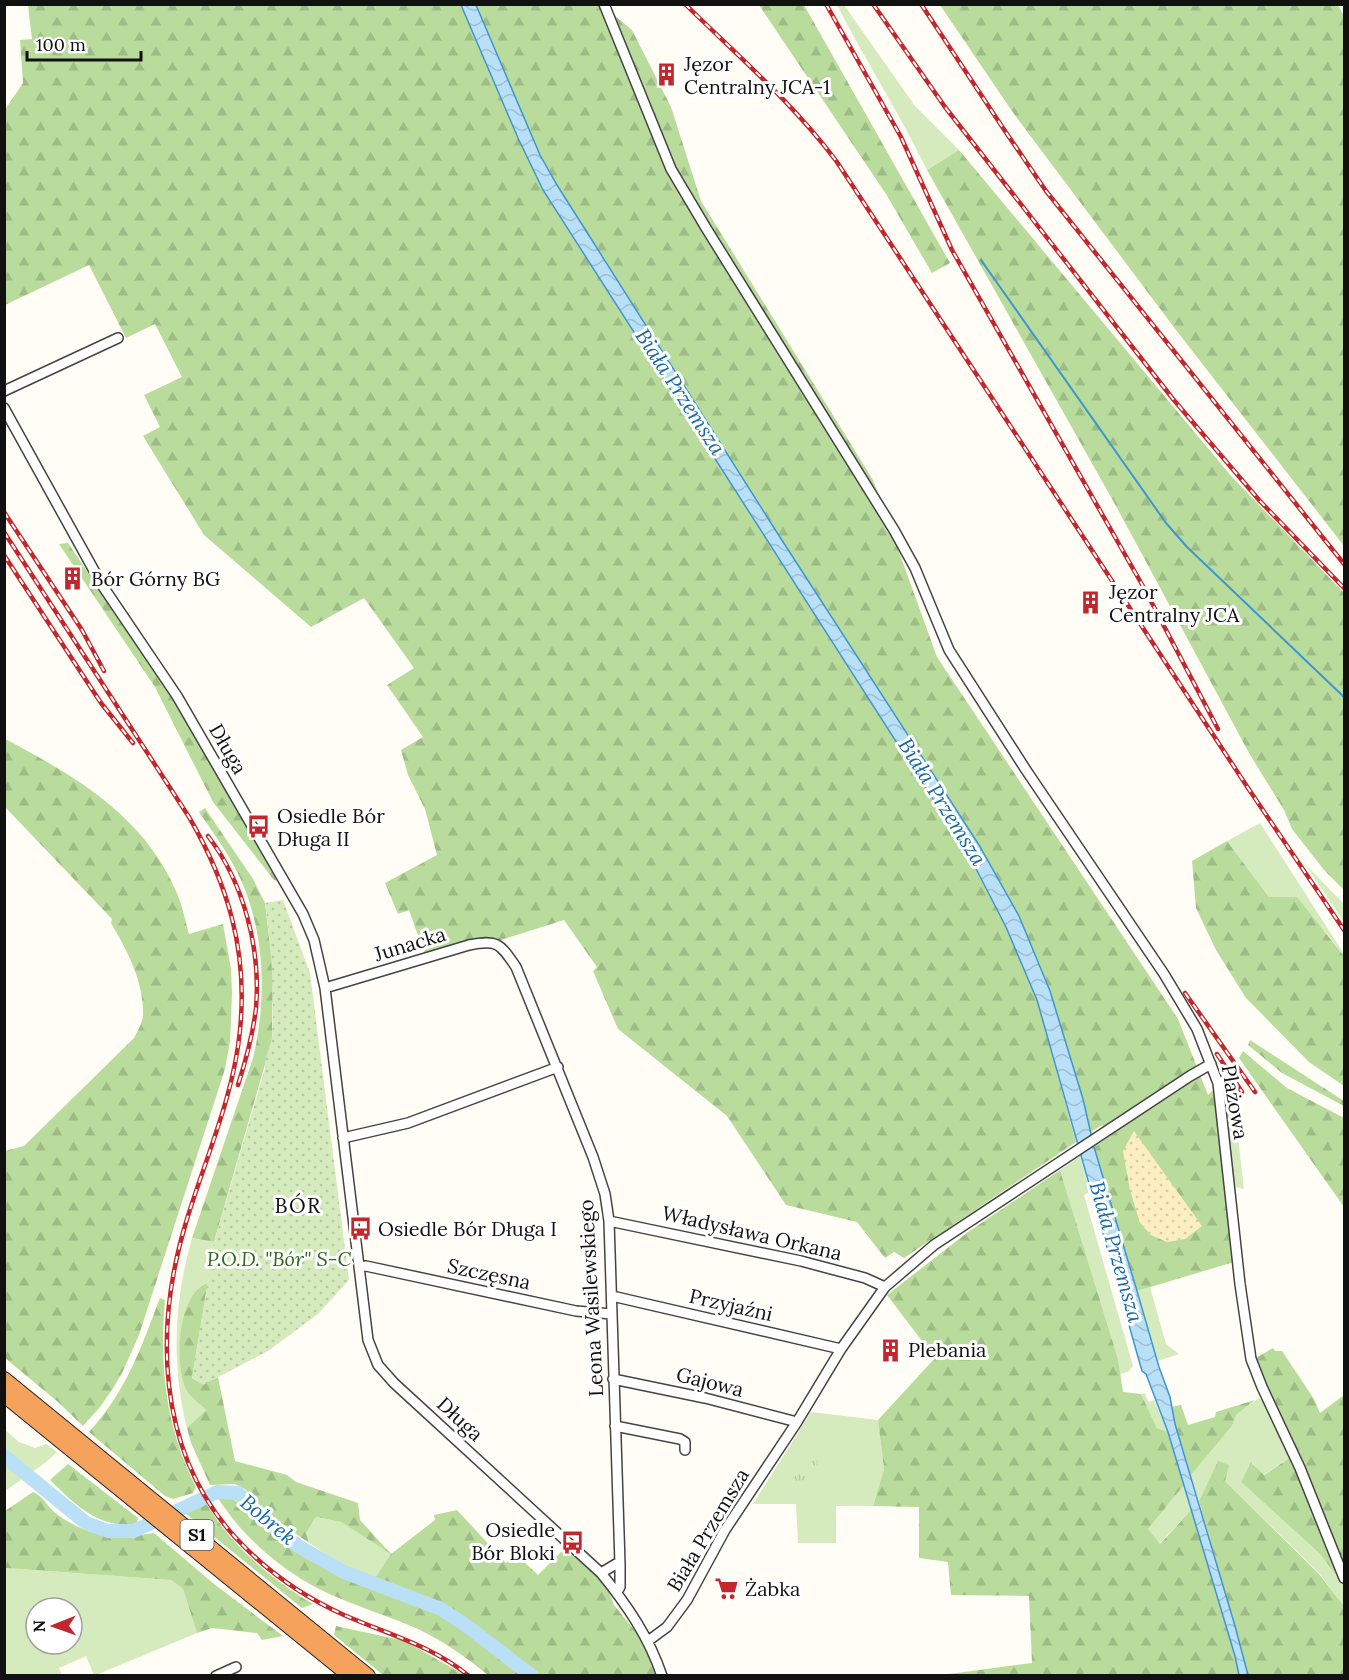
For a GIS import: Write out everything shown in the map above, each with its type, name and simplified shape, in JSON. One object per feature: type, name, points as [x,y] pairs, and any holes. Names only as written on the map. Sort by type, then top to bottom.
[{"type":"highway","name":"S1","points":[[4,1379],[37,1414],[349,1670],[368,1676]]},
{"type":"highway","name":"S1","points":[[4,1395],[37,1414]]},
{"type":"street","name":"Plażowa","points":[[604,4],[671,169],[894,530],[915,568],[949,650],[1026,770],[1164,974],[1197,1029],[1218,1083],[1240,1284],[1251,1359],[1263,1391],[1300,1468],[1344,1578]]},
{"type":"street","points":[[4,391],[118,338]]},
{"type":"street","name":"Długa","points":[[4,408],[102,585],[177,696],[303,914],[314,940],[325,988],[368,1341],[378,1365],[394,1383],[601,1574],[617,1592],[648,1641],[662,1676]]},
{"type":"street","name":"Junacka","points":[[325,988],[469,945],[488,941],[504,949]]},
{"type":"street","name":"Leona Wasilewskiego","points":[[504,949],[516,967],[558,1068],[600,1177],[609,1221],[620,1564],[620,1587],[617,1592]]},
{"type":"street","name":"Biała Przemsza","points":[[648,1641],[667,1627],[687,1600],[725,1530],[841,1349],[885,1287],[933,1245],[1211,1064]]},
{"type":"street","points":[[343,1138],[408,1123],[558,1068]]},
{"type":"street","name":"Władysława Orkana","points":[[609,1221],[801,1261],[865,1278],[885,1287]]},
{"type":"street","name":"Szczęsna","points":[[359,1267],[366,1266],[576,1311],[612,1314]]},
{"type":"street","name":"Przyjaźni","points":[[612,1296],[841,1349]]},
{"type":"street","name":"Gajowa","points":[[614,1379],[705,1398],[796,1422]]},
{"type":"street","points":[[615,1426],[680,1438],[685,1442],[685,1450]]},
{"type":"street","points":[[601,1574],[616,1564],[620,1564]]},
{"type":"street","points":[[216,1676],[236,1667]]},
{"type":"green space","points":[[28,5],[461,5],[543,190],[970,857],[1006,927],[1037,1000],[1076,1142],[904,1258],[894,1252],[885,1258],[857,1222],[786,1205],[727,1116],[618,1029],[593,971],[597,967],[564,920],[428,963],[409,910],[398,914],[385,883],[437,855],[425,809],[408,775],[401,750],[423,737],[387,685],[414,668],[364,598],[311,627],[204,535],[143,436],[160,427],[144,395],[182,377],[155,324],[126,338],[89,265],[5,305],[4,111],[23,83],[20,40],[32,39]]},
{"type":"green space","points":[[476,5],[602,5],[632,30],[671,107],[701,201],[873,480],[937,657],[1178,1019],[1208,1095],[1215,1088],[1234,1262],[1137,1291],[1094,1147],[1110,1136],[1102,1125],[1091,1132],[1050,991],[1037,958],[979,845],[776,531],[557,185],[540,155]]},
{"type":"green space","points":[[759,5],[804,5],[950,263],[932,273],[886,194]]},
{"type":"green space","points":[[837,5],[844,5],[915,106],[959,150],[927,170]]},
{"type":"green space","points":[[940,5],[1338,5],[1344,16],[1344,546],[1176,330],[1014,114]]},
{"type":"green space","points":[[959,150],[1232,477],[1344,593],[1344,890],[1324,870],[1292,829],[1284,810],[1249,753],[1116,506],[927,170]]},
{"type":"green space","points":[[68,543],[174,700],[277,881],[213,802],[155,687],[59,544]]},
{"type":"green space","points":[[5,739],[81,783],[126,819],[162,864],[178,896],[189,934],[223,924],[231,969],[230,1042],[225,1069],[139,1335],[114,1387],[83,1426],[5,1358],[5,1151],[24,1146],[134,1038],[143,1016],[143,1003],[134,968],[111,923],[112,919],[5,807]]},
{"type":"green space","points":[[205,808],[253,879],[265,903],[273,969],[272,1040],[214,1242],[192,1238],[253,1058],[261,1010],[262,985],[258,935],[252,911],[234,866],[199,812]]},
{"type":"green space","points":[[1260,823],[1344,956],[1325,931],[1269,897],[1227,841]]},
{"type":"green space","points":[[1227,841],[1269,897],[1297,897],[1344,956],[1344,1086],[1309,1062],[1246,998],[1216,950],[1196,908],[1192,861]]},
{"type":"green space","points":[[1305,864],[1344,904],[1344,922]]},
{"type":"green space","name":"P.O.D. \"Bór\" S-C","points":[[283,900],[310,973],[349,1280],[318,1314],[268,1351],[203,1385],[192,1378],[214,1242],[272,1037],[272,970],[265,903]]},
{"type":"green space","points":[[1250,1040],[1344,1101],[1344,1106],[1282,1073],[1248,1045]]},
{"type":"green space","points":[[1243,1051],[1287,1088],[1344,1118],[1344,1207],[1239,1058]]},
{"type":"green space","points":[[1226,1075],[1233,1096],[1244,1189],[1236,1187],[1233,1180],[1221,1081]]},
{"type":"green space","points":[[1080,1156],[1090,1192],[1084,1195],[1133,1366],[1128,1372],[1120,1374],[1118,1359],[1060,1170]]},
{"type":"green space","points":[[1060,1170],[1118,1359],[1123,1392],[1141,1394],[1157,1428],[1168,1432],[1184,1485],[1148,1529],[1160,1544],[1192,1509],[1239,1675],[949,1675],[1032,1663],[1029,1596],[951,1595],[948,1562],[919,1558],[919,1507],[873,1506],[884,1469],[878,1420],[935,1358],[887,1295],[968,1232]]},
{"type":"green space","points":[[192,1238],[214,1242],[208,1283],[198,1289],[190,1301],[181,1331],[182,1379],[188,1393],[206,1410],[187,1428],[178,1380],[177,1333],[181,1285]]},
{"type":"green space","points":[[208,1283],[192,1378],[203,1384],[218,1377],[235,1461],[287,1475],[296,1482],[358,1503],[360,1520],[391,1554],[341,1522],[316,1517],[306,1533],[309,1543],[268,1514],[245,1489],[235,1484],[210,1485],[191,1443],[187,1428],[206,1410],[186,1390],[180,1364],[184,1315],[190,1300],[198,1289]]},
{"type":"green space","points":[[1150,1287],[1166,1344],[1179,1354],[1158,1361],[1137,1291]]},
{"type":"green space","points":[[160,1298],[165,1300],[164,1373],[171,1419],[196,1487],[193,1493],[173,1499],[165,1496],[89,1432],[123,1385],[139,1352]]},
{"type":"green space","points":[[1273,1348],[1275,1351],[1282,1351],[1314,1399],[1320,1413],[1344,1395],[1344,1585],[1320,1554],[1241,1482],[1251,1462],[1264,1475],[1297,1453],[1256,1358]]},
{"type":"green space","points":[[1145,1393],[1148,1402],[1154,1400],[1168,1432],[1157,1428],[1141,1394]]},
{"type":"green space","points":[[1259,1398],[1265,1401],[1291,1457],[1263,1475],[1252,1462],[1241,1482],[1320,1554],[1344,1585],[1344,1606],[1319,1573],[1225,1481],[1218,1462],[1199,1501],[1191,1475],[1232,1426],[1235,1415]]},
{"type":"green space","points":[[1255,1400],[1236,1415],[1232,1426],[1191,1475],[1172,1407],[1181,1405],[1188,1425],[1215,1417],[1216,1412]]},
{"type":"green space","points":[[811,1412],[878,1420],[884,1469],[873,1506],[836,1506],[836,1543],[798,1543],[796,1504],[753,1504]]},
{"type":"green space","points":[[4,1429],[19,1442],[35,1448],[46,1444],[57,1452],[5,1491]]},
{"type":"green space","points":[[799,1451],[817,1451],[818,1480],[794,1481]]},
{"type":"green space","points":[[1218,1461],[1229,1465],[1225,1481],[1319,1574],[1344,1606],[1344,1675],[1248,1675],[1199,1501]]},
{"type":"green space","points":[[68,1464],[138,1518],[136,1525],[122,1525],[98,1518],[69,1498],[50,1480]]},
{"type":"green space","points":[[1184,1485],[1192,1509],[1159,1544],[1148,1529]]},
{"type":"green space","points":[[33,1492],[60,1517],[86,1530],[122,1537],[154,1533],[214,1584],[283,1636],[262,1640],[257,1633],[212,1628],[197,1633],[183,1589],[171,1580],[5,1568],[5,1511]]},
{"type":"green space","points":[[227,1496],[243,1505],[277,1539],[334,1574],[369,1587],[391,1554],[435,1520],[434,1515],[457,1510],[506,1563],[516,1554],[538,1575],[565,1548],[600,1579],[614,1605],[636,1632],[653,1666],[655,1675],[488,1675],[429,1635],[331,1595],[304,1581],[262,1550],[238,1525],[218,1498]]},
{"type":"green space","points":[[206,1503],[216,1519],[253,1560],[281,1583],[313,1604],[302,1608],[185,1513]]},
{"type":"green space","points":[[316,1517],[341,1522],[392,1554],[375,1578],[346,1567],[309,1543],[306,1533]]},
{"type":"green space","points":[[4,1568],[171,1580],[183,1589],[197,1633],[96,1675],[86,1656],[59,1668],[62,1675],[5,1675]]},
{"type":"green space","points":[[336,1626],[405,1641],[464,1675],[383,1675],[334,1635]]},
{"type":"sand","points":[[1134,1131],[1202,1226],[1185,1239],[1167,1242],[1151,1235],[1140,1223],[1130,1190],[1123,1151]]},
{"type":"water","points":[[461,5],[476,5],[540,155],[557,185],[776,531],[979,845],[1019,916],[1050,991],[1083,1099],[1094,1147],[1170,1397],[1175,1424],[1248,1675],[1239,1675],[1168,1432],[1146,1374],[1142,1371],[1037,1000],[1006,927],[970,857],[543,190]]},
{"type":"waterway","points":[[981,260],[1166,523],[1187,547],[1344,697]]},
{"type":"waterway","name":"Bobrek","points":[[4,1456],[86,1523],[108,1531],[134,1531],[217,1492],[238,1493],[262,1517],[298,1546],[344,1572],[441,1609],[532,1676]]},
{"type":"railway","points":[[685,4],[783,100],[837,162],[1248,788],[1344,930]]},
{"type":"railway","points":[[826,4],[901,137],[952,250],[1144,588],[1218,729]]},
{"type":"railway","points":[[873,4],[945,107],[1173,399],[1259,500],[1344,588]]},
{"type":"railway","points":[[921,4],[1046,191],[1344,564]]},
{"type":"railway","points":[[4,512],[82,630],[104,671]]},
{"type":"railway","points":[[4,532],[189,817],[215,867],[238,946],[242,1001],[237,1054],[226,1102],[187,1219],[176,1260],[169,1302],[167,1344],[169,1386],[176,1426],[190,1466],[209,1503],[235,1537],[272,1572],[329,1608],[424,1648],[469,1676]]},
{"type":"railway","points":[[4,555],[101,703],[133,743]]},
{"type":"railway","points":[[208,836],[221,854],[240,896],[253,940],[256,963],[255,1018],[238,1085]]},
{"type":"railway","points":[[1185,993],[1255,1092]]},
{"type":"railway","points":[[1217,1054],[1242,1092]]},
{"type":"place","name":"Jęzor Centralny JCA-1","points":[[666,75]]},
{"type":"place","name":"Bór Górny BG","points":[[73,579]]},
{"type":"place","name":"Jęzor Centralny JCA","points":[[1091,603]]},
{"type":"place","name":"Osiedle Bór Długa II","points":[[259,827]]},
{"type":"place","name":"Osiedle Bór Długa I","points":[[360,1229]]},
{"type":"place","name":"Plebania","points":[[890,1350]]},
{"type":"place","name":"Osiedle Bór Bloki","points":[[573,1542]]},
{"type":"place","name":"Żabka","points":[[727,1589]]},
{"type":"district","name":"BÓR","points":[[298,1206]]}]
